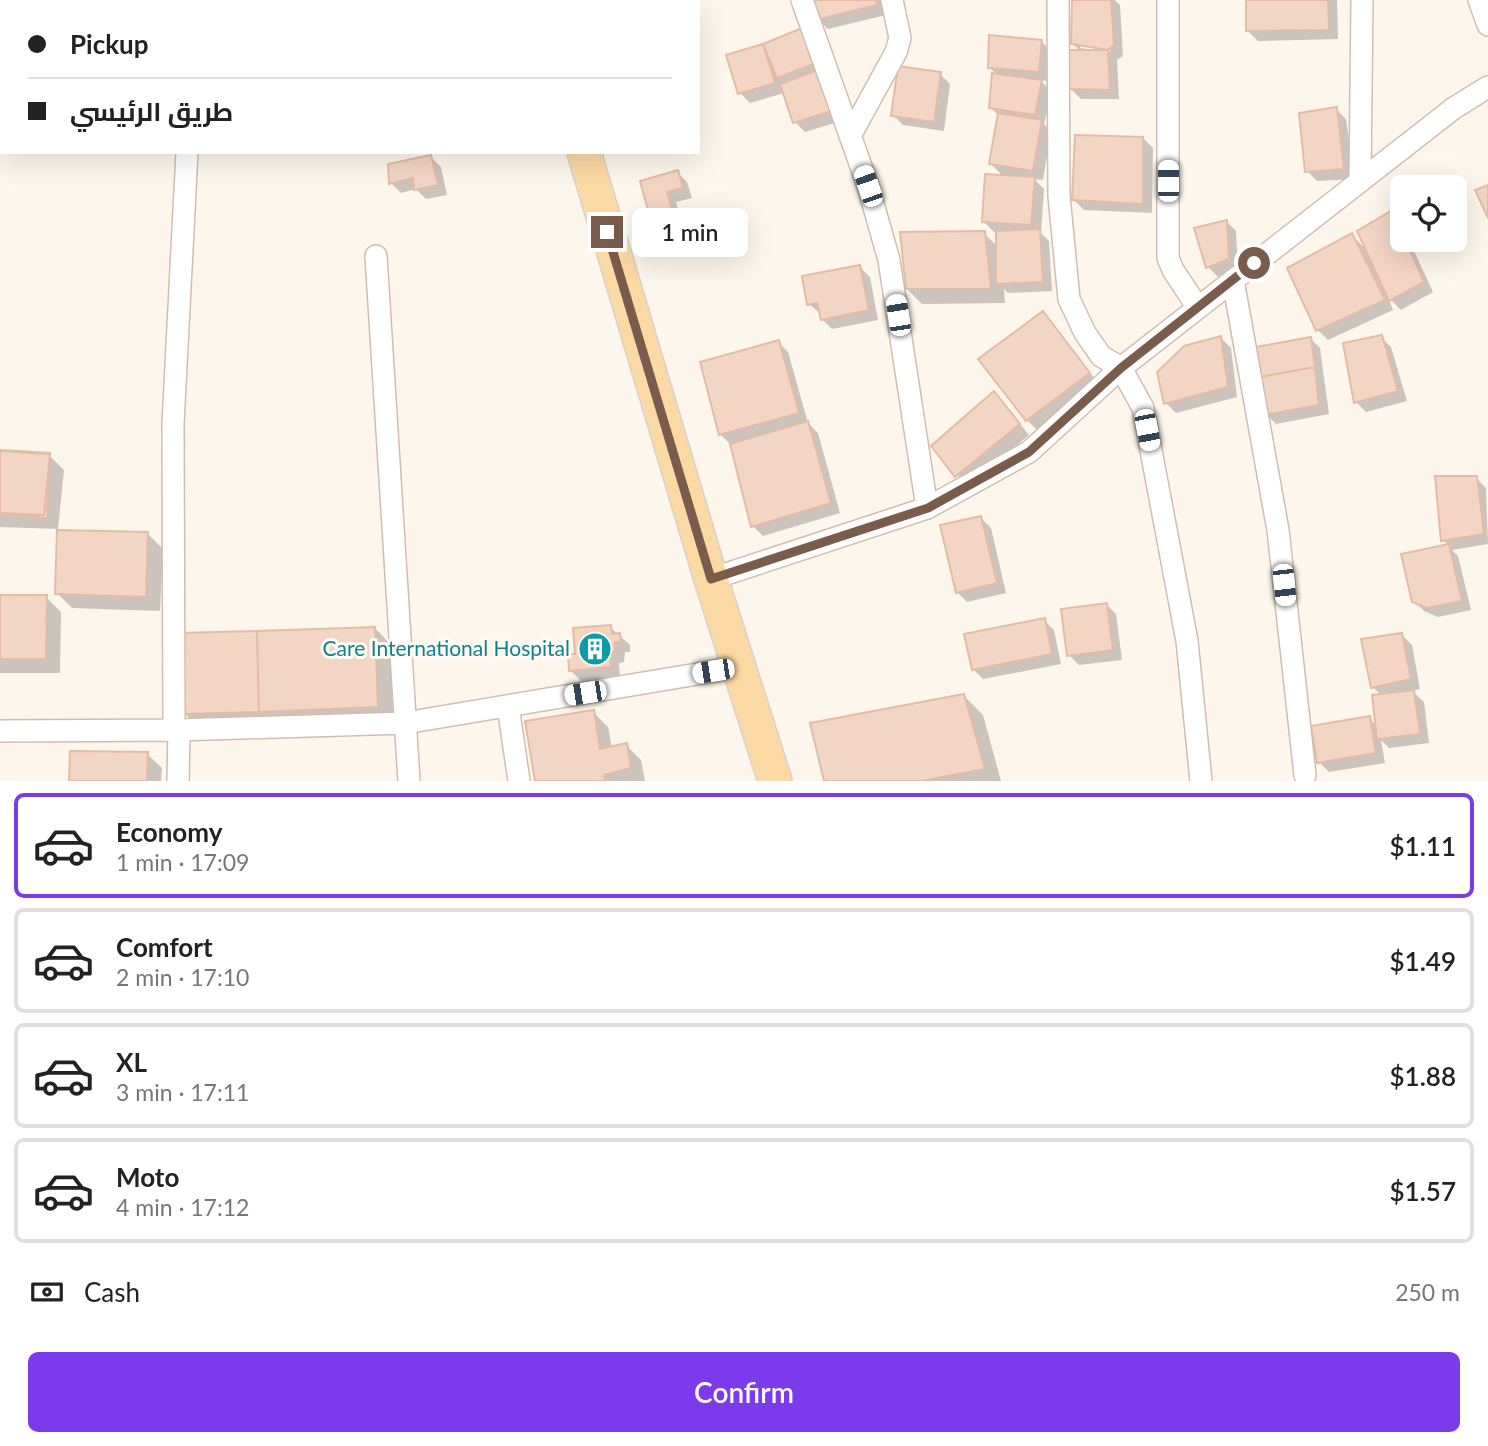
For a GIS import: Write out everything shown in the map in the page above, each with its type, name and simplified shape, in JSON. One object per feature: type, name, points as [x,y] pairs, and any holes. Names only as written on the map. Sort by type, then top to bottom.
[{"type":"main road","points":[[585,154],[711,579],[775,781]]},
{"type":"street","points":[[802,0],[850,136],[889,260],[928,508]]},
{"type":"street","points":[[850,136],[896,52],[900,38],[891,0]]},
{"type":"street","points":[[1058,0],[1059,196],[1069,299],[1085,333],[1101,356],[1121,368],[1143,408],[1187,641],[1201,781]]},
{"type":"street","points":[[1168,0],[1168,258],[1198,308]]},
{"type":"street","points":[[1360,180],[1362,0]]},
{"type":"street","points":[[1479,0],[1488,25]]},
{"type":"street","points":[[711,579],[928,508],[1029,452],[1121,368],[1454,108],[1488,87]]},
{"type":"street","points":[[178,781],[179,730],[174,725],[173,424],[187,154]]},
{"type":"street","points":[[376,256],[409,781]]},
{"type":"street","points":[[1233,280],[1278,530],[1305,775]]},
{"type":"street","points":[[0,731],[179,730],[405,723],[739,667]]},
{"type":"street","points":[[508,706],[519,781]]},
{"type":"building","points":[[812,0],[876,0],[877,5],[816,20]]},
{"type":"building","points":[[1072,0],[1111,0],[1114,45],[1108,50],[1071,44]]},
{"type":"building","points":[[1246,0],[1328,0],[1329,30],[1246,31]]},
{"type":"building","points":[[802,28],[816,63],[777,78],[763,44]]},
{"type":"building","points":[[989,35],[1042,40],[1039,72],[988,68]]},
{"type":"building","points":[[763,44],[775,83],[738,94],[726,55]]},
{"type":"building","points":[[1069,50],[1108,50],[1110,90],[1069,89]]},
{"type":"building","points":[[898,66],[941,72],[934,122],[891,116]]},
{"type":"building","points":[[818,70],[832,111],[793,123],[780,84]]},
{"type":"building","points":[[992,73],[1042,80],[1035,115],[989,108]]},
{"type":"building","points":[[1337,107],[1344,169],[1305,172],[1299,113]]},
{"type":"building","points":[[998,113],[1042,120],[1033,171],[989,164]]},
{"type":"building","points":[[1075,135],[1143,137],[1143,204],[1072,200]]},
{"type":"building","points":[[431,155],[438,185],[414,190],[413,178],[389,184],[388,164]]},
{"type":"building","points":[[678,170],[683,188],[667,192],[674,216],[651,221],[640,181]]},
{"type":"building","points":[[985,174],[1035,177],[1031,225],[982,222]]},
{"type":"building","points":[[1488,185],[1488,218],[1475,190]]},
{"type":"building","points":[[1390,212],[1390,252],[1410,252],[1424,282],[1389,301],[1357,231]]},
{"type":"building","points":[[683,213],[687,231],[655,239],[651,221]]},
{"type":"building","points":[[1227,220],[1229,259],[1206,268],[1194,228]]},
{"type":"building","points":[[1040,229],[1043,282],[996,284],[996,231]]},
{"type":"building","points":[[985,231],[991,289],[906,289],[900,232]]},
{"type":"building","points":[[1352,233],[1385,300],[1316,331],[1287,268]]},
{"type":"building","points":[[860,265],[869,310],[821,320],[817,303],[807,305],[802,276]]},
{"type":"building","points":[[1043,311],[1090,373],[1026,421],[978,359]]},
{"type":"building","points":[[1382,335],[1398,391],[1354,403],[1343,343]]},
{"type":"building","points":[[1221,336],[1228,387],[1164,404],[1157,372],[1184,346]]},
{"type":"building","points":[[1311,337],[1315,367],[1260,377],[1256,347]]},
{"type":"building","points":[[779,340],[799,413],[719,435],[700,362]]},
{"type":"building","points":[[1315,367],[1319,405],[1264,415],[1260,377]]},
{"type":"building","points":[[994,391],[1020,424],[955,477],[931,446]]},
{"type":"building","points":[[808,421],[831,503],[751,527],[730,444]]},
{"type":"building","points":[[0,450],[50,453],[47,518],[0,514]]},
{"type":"building","points":[[0,451],[50,454],[44,515],[0,513]]},
{"type":"building","points":[[1435,476],[1477,476],[1484,534],[1441,541]]},
{"type":"building","points":[[981,516],[997,583],[956,593],[940,525]]},
{"type":"building","points":[[57,530],[148,532],[146,597],[55,594]]},
{"type":"building","points":[[1449,544],[1462,601],[1427,608],[1412,602],[1401,554]]},
{"type":"building","points":[[0,595],[47,595],[46,659],[0,659]]},
{"type":"building","points":[[1107,603],[1113,650],[1067,656],[1061,609]]},
{"type":"building","points":[[1045,618],[1052,654],[972,670],[964,634]]},
{"type":"building","name":"Care International Hospital","points":[[611,625],[612,634],[620,633],[621,642],[615,642],[615,652],[610,653],[611,667],[569,671],[568,654],[575,654],[573,628]]},
{"type":"building","points":[[375,627],[378,707],[259,712],[257,631]]},
{"type":"building","points":[[257,631],[259,712],[183,714],[181,633]]},
{"type":"building","points":[[1402,633],[1411,679],[1371,688],[1361,639]]},
{"type":"building","points":[[1414,690],[1420,734],[1377,739],[1372,695]]},
{"type":"building","points":[[964,694],[985,769],[921,781],[824,781],[810,723]]},
{"type":"building","points":[[594,710],[600,749],[627,743],[631,768],[604,775],[605,781],[535,781],[525,721]]},
{"type":"building","points":[[1370,716],[1376,753],[1317,763],[1311,726]]},
{"type":"building","points":[[70,751],[148,752],[147,781],[69,781]]},
{"type":"place","name":"Care International Hospital","points":[[595,649]]},
{"type":"route","points":[[607,232],[711,579],[928,508],[1029,452],[1079,408],[1099,386],[1254,263]]}]
